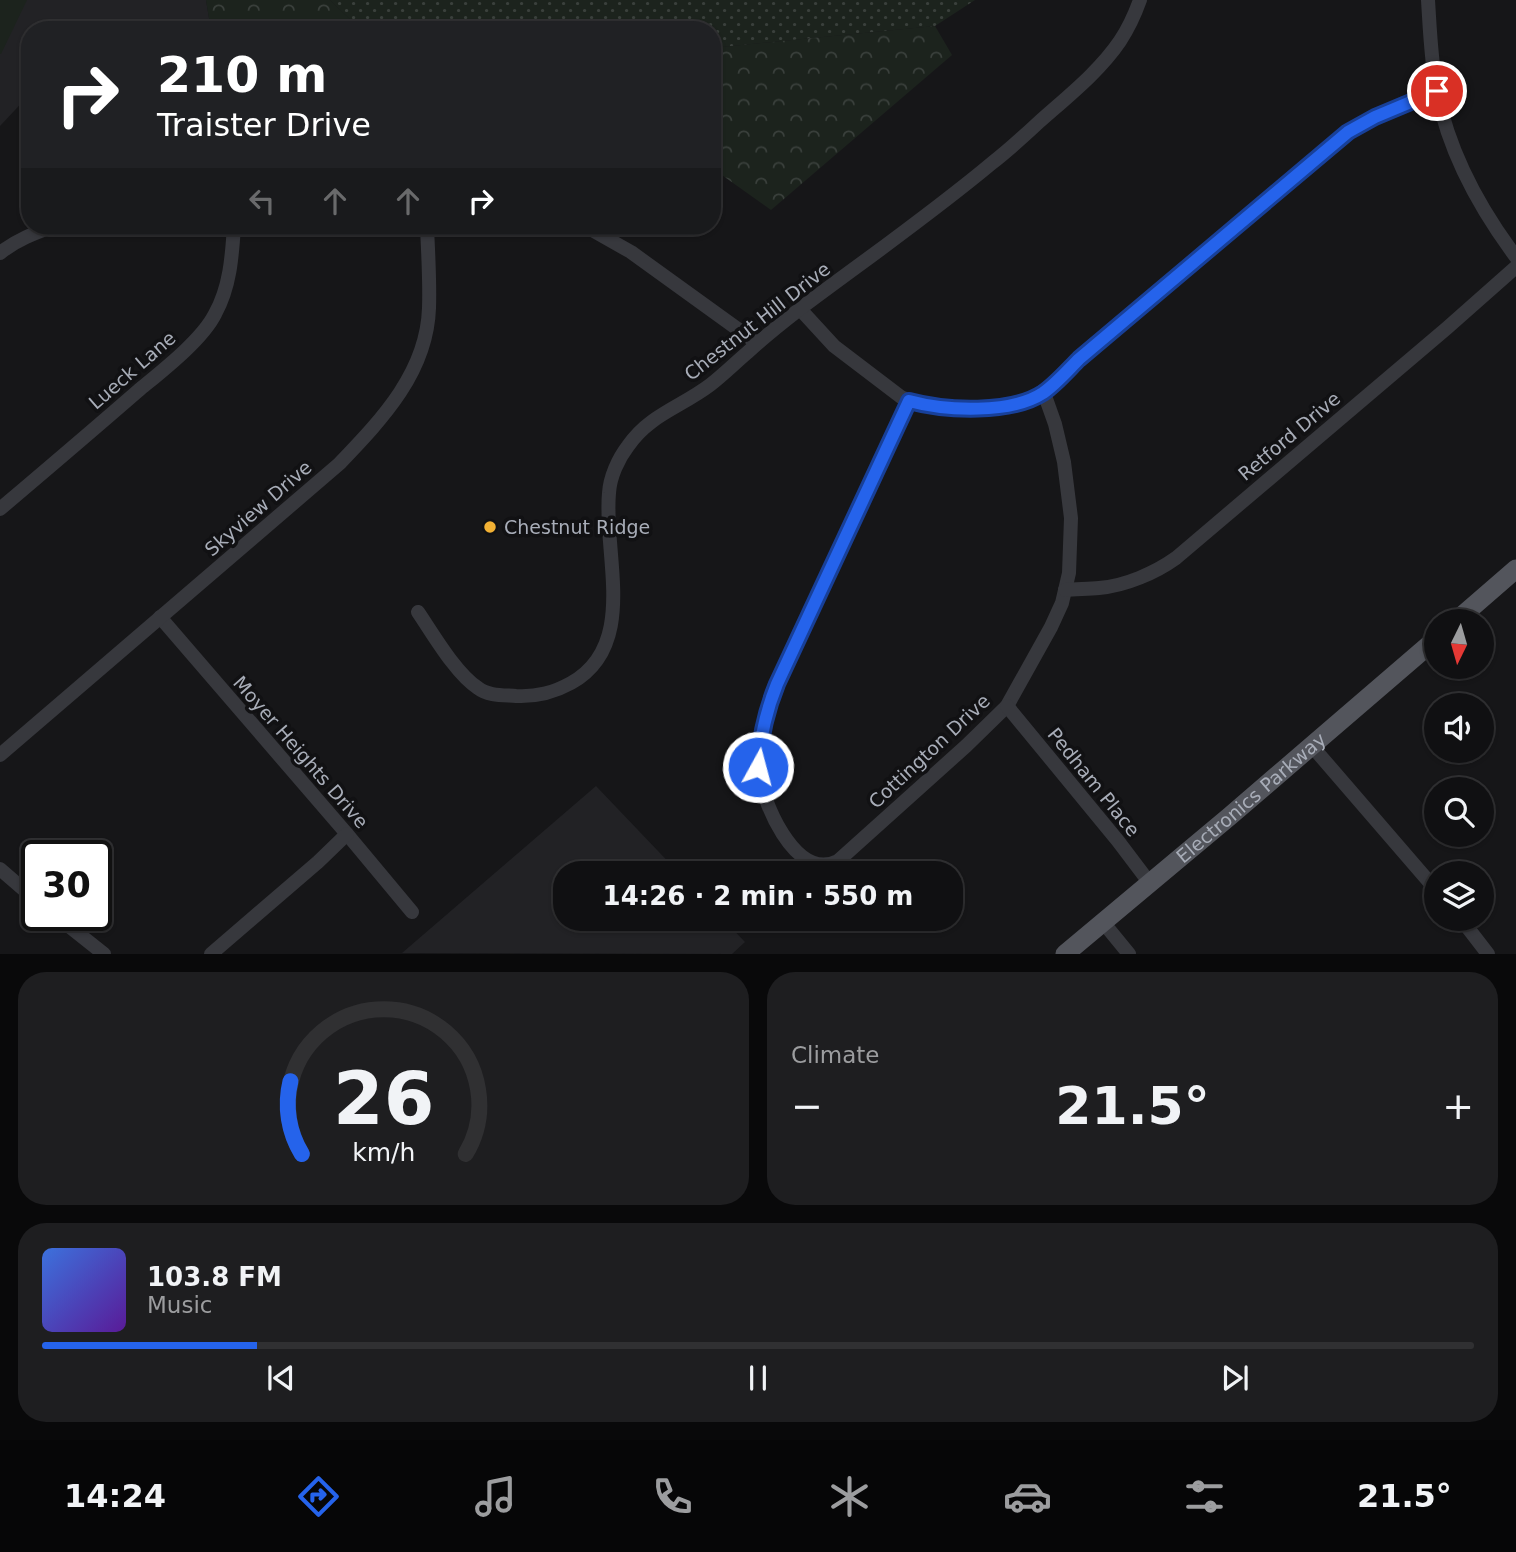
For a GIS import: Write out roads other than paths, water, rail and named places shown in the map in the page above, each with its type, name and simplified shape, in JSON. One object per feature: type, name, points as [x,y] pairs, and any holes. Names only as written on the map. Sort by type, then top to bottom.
[{"type":"main road","points":[[1471,609],[1516,569]]},
{"type":"main road","name":"Electronics Parkway","points":[[1065,954],[1424,649]]},
{"type":"street","name":"Chestnut Hill Drive","points":[[418,612],[455,665],[478,688],[488,693],[533,696],[554,691],[587,671],[601,655],[609,637],[613,612],[609,491],[614,471],[627,447],[645,425],[710,385],[800,309],[994,162],[1079,86],[1121,41],[1140,0]]},
{"type":"street","points":[[1428,0],[1437,91],[1455,149],[1482,207],[1516,257]]},
{"type":"street","points":[[800,309],[834,346],[909,401],[958,410],[1026,402],[1044,393],[1079,359],[1348,132],[1375,117],[1437,91]]},
{"type":"street","points":[[0,253],[32,235]]},
{"type":"street","name":"Lueck Lane","points":[[0,509],[195,340],[214,317],[225,294],[232,265],[234,235]]},
{"type":"street","name":"Skyview Drive","points":[[0,755],[338,464],[373,429],[398,397],[415,368],[425,341],[430,310],[428,235]]},
{"type":"street","points":[[601,235],[631,252],[757,343]]},
{"type":"street","name":"Retford Drive","points":[[1065,590],[1101,588],[1124,582],[1163,567],[1176,558],[1516,267]]},
{"type":"street","name":"Cottington Drive","points":[[909,401],[784,667],[771,701],[760,743],[758,767],[764,793],[789,844],[813,864],[830,865],[838,861],[1007,706],[1051,627],[1069,573],[1071,518],[1064,462],[1044,393]]},
{"type":"street","name":"Moyer Heights Drive","points":[[160,617],[412,912]]},
{"type":"street","name":"Pedham Place","points":[[1007,706],[1118,841],[1149,883]]},
{"type":"street","points":[[1311,746],[1424,876]]},
{"type":"street","points":[[211,954],[347,834]]},
{"type":"street","points":[[0,869],[21,887]]},
{"type":"street","points":[[1102,922],[1129,954]]},
{"type":"street","points":[[75,931],[104,954]]},
{"type":"street","points":[[1470,931],[1488,954]]},
{"type":"place","name":"Chestnut Ridge","points":[[490,527]]}]
